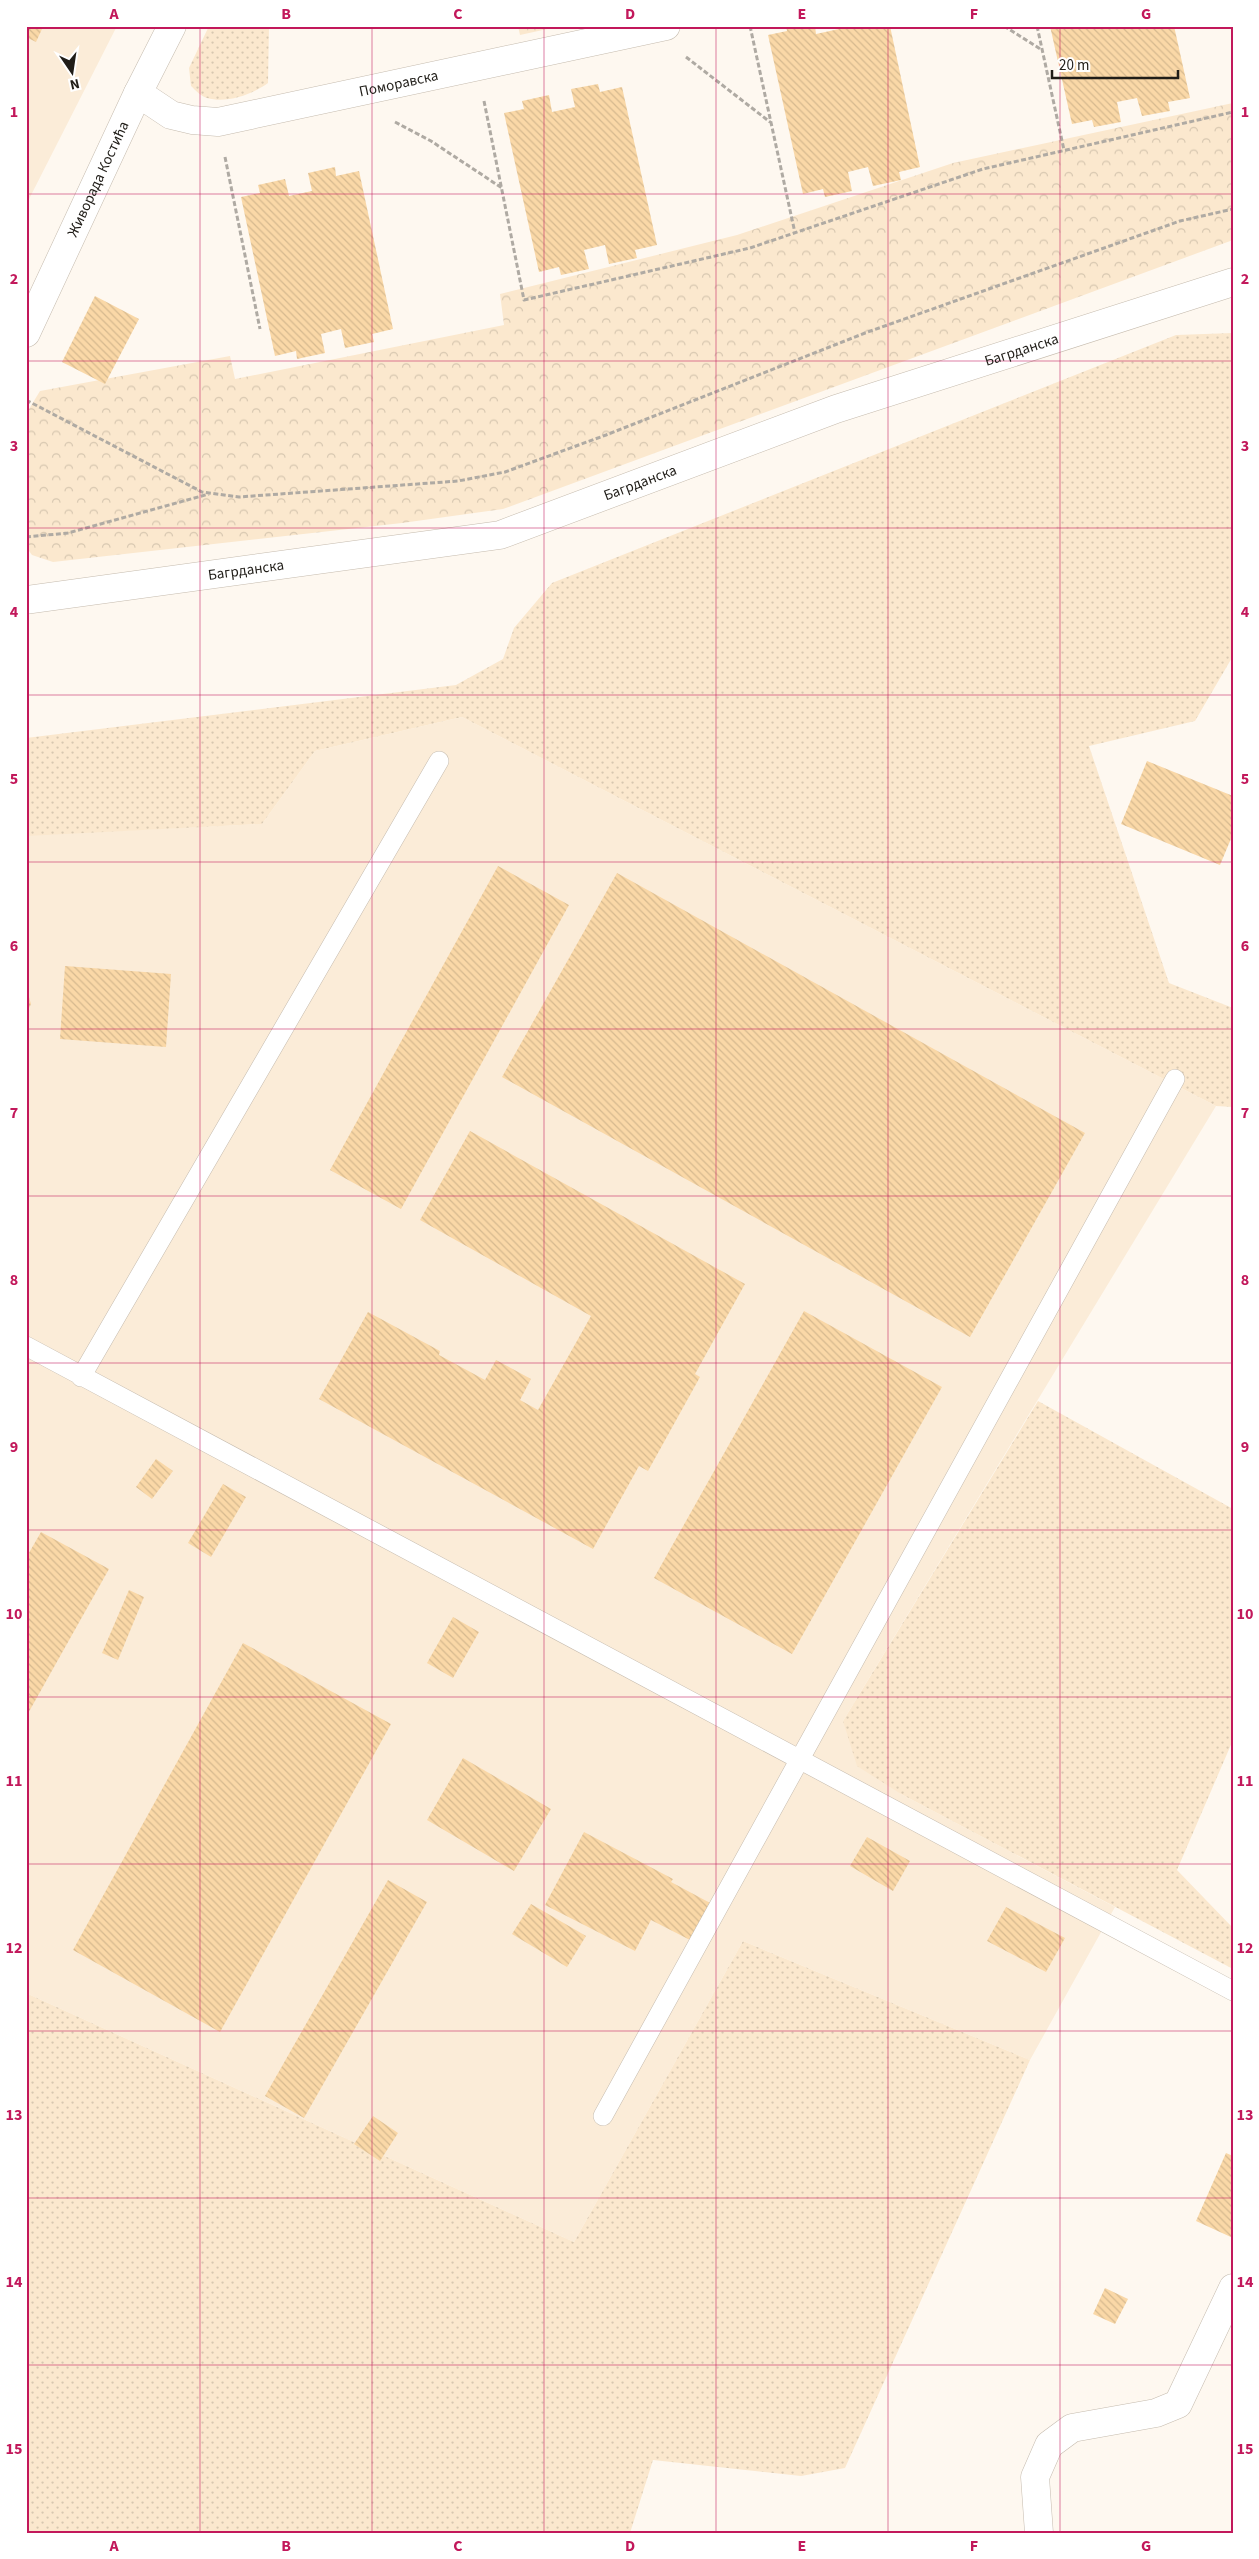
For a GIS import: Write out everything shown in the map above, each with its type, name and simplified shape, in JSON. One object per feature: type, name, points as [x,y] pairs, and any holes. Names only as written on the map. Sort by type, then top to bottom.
[{"type":"street","name":"Живорада Костића","points":[[26,333],[138,92],[172,26]]},
{"type":"street","name":"Поморавска","points":[[138,92],[171,115],[192,120],[218,122],[658,28]]},
{"type":"street","name":"Багрданска","points":[[26,600],[500,535],[836,409],[1233,282]]},
{"type":"street","points":[[1039,2533],[1035,2477],[1049,2445],[1072,2428],[1156,2413],[1178,2404],[1233,2288]]},
{"type":"lane","points":[[81,1377],[439,761]]},
{"type":"lane","points":[[604,2116],[1175,1079]]},
{"type":"lane","points":[[26,1346],[1233,1990]]},
{"type":"path","points":[[750,26],[795,233]]},
{"type":"path","points":[[1004,26],[1042,50]]},
{"type":"path","points":[[1037,26],[1064,150]]},
{"type":"path","points":[[658,28],[771,122]]},
{"type":"path","points":[[477,67],[524,300],[750,248],[983,169],[1233,112]]},
{"type":"path","points":[[346,96],[431,141],[502,188]]},
{"type":"path","points":[[218,122],[260,329]]},
{"type":"path","points":[[26,400],[202,492],[238,497],[458,481],[505,472],[606,436],[865,333],[1180,221],[1233,209]]},
{"type":"path","points":[[26,536],[68,533],[212,493]]},
{"type":"shaded area","points":[[26,26],[117,26],[26,205]]},
{"type":"shaded area","points":[[462,717],[1216,1106],[843,1721],[901,1794],[1115,1907],[1030,2060],[743,1941],[574,2242],[26,1993],[26,835],[262,824],[315,751]]},
{"type":"green space","points":[[209,26],[269,26],[268,83],[255,91],[223,100],[205,97],[194,89],[191,86],[189,68]]},
{"type":"green space","points":[[518,26],[561,26],[520,35]]},
{"type":"green space","points":[[1233,103],[1233,240],[503,509],[402,523],[53,562],[32,555],[26,547],[26,414],[40,391],[230,356],[235,379],[504,325],[500,294],[737,235],[953,163]]},
{"type":"green space","points":[[1233,333],[1233,656],[1195,721],[1089,746],[1169,983],[1233,1008],[1233,1107],[1216,1106],[462,717],[315,751],[262,824],[26,836],[26,738],[456,685],[503,659],[514,628],[552,583],[1176,335]]},
{"type":"green space","points":[[1038,1401],[1233,1509],[1233,1740],[1177,1870],[1233,1928],[1233,1969],[901,1794],[857,1766],[843,1721]]},
{"type":"green space","points":[[743,1941],[1030,2060],[845,2468],[801,2476],[653,2460],[630,2533],[26,2533],[26,1993],[574,2242]]},
{"type":"building","points":[[26,26],[42,29],[36,42],[26,37]]},
{"type":"building","points":[[786,26],[815,26],[816,34],[839,29],[838,26],[890,26],[920,167],[899,172],[901,180],[873,186],[868,167],[848,172],[852,191],[825,197],[823,189],[803,194],[768,35],[787,31]]},
{"type":"building","points":[[1050,26],[1174,26],[1190,98],[1168,102],[1170,111],[1142,116],[1137,98],[1117,102],[1121,122],[1094,127],[1092,120],[1072,124]]},
{"type":"building","points":[[598,84],[600,92],[622,87],[657,245],[635,250],[637,258],[609,264],[605,245],[584,250],[589,269],[561,275],[559,267],[539,272],[504,113],[524,109],[522,101],[549,95],[552,112],[575,107],[571,89]]},
{"type":"building","points":[[335,167],[336,176],[359,171],[393,329],[372,334],[374,342],[345,348],[341,329],[321,334],[325,353],[297,359],[296,351],[275,356],[241,197],[260,193],[258,185],[285,179],[289,196],[312,191],[308,173]]},
{"type":"building","points":[[95,296],[139,319],[105,384],[62,362]]},
{"type":"building","points":[[1147,761],[1233,796],[1233,834],[1220,865],[1121,824]]},
{"type":"building","points":[[498,866],[569,905],[401,1209],[330,1170]]},
{"type":"building","points":[[617,873],[1085,1133],[970,1337],[502,1077]]},
{"type":"building","points":[[65,966],[171,974],[166,1047],[60,1039]]},
{"type":"building","points":[[26,987],[31,1004],[26,1014]]},
{"type":"building","points":[[470,1131],[745,1284],[695,1374],[700,1377],[648,1471],[639,1466],[593,1549],[319,1399],[368,1312],[440,1351],[439,1355],[485,1380],[496,1360],[531,1379],[520,1400],[538,1410],[591,1316],[420,1220]]},
{"type":"building","points":[[804,1311],[942,1387],[792,1654],[654,1578]]},
{"type":"building","points":[[156,1459],[173,1471],[152,1499],[136,1487]]},
{"type":"building","points":[[223,1484],[246,1497],[211,1557],[188,1543]]},
{"type":"building","points":[[41,1532],[109,1569],[26,1717],[26,1558]]},
{"type":"building","points":[[129,1590],[144,1597],[118,1660],[102,1653]]},
{"type":"building","points":[[453,1617],[479,1632],[453,1678],[427,1663]]},
{"type":"building","points":[[243,1643],[391,1724],[220,2032],[73,1950]]},
{"type":"building","points":[[463,1758],[551,1809],[514,1871],[427,1820]]},
{"type":"building","points":[[584,1832],[673,1879],[671,1882],[712,1904],[692,1941],[651,1920],[635,1951],[545,1905]]},
{"type":"building","points":[[867,1837],[910,1861],[893,1891],[850,1866]]},
{"type":"building","points":[[388,1880],[427,1902],[304,2118],[265,2096]]},
{"type":"building","points":[[531,1904],[586,1936],[567,1967],[512,1934]]},
{"type":"building","points":[[1006,1907],[1065,1938],[1046,1972],[987,1941]]},
{"type":"building","points":[[373,2116],[398,2133],[380,2161],[354,2144]]},
{"type":"building","points":[[1226,2153],[1233,2156],[1233,2238],[1196,2221]]},
{"type":"building","points":[[1105,2288],[1128,2299],[1115,2324],[1093,2314]]}]
